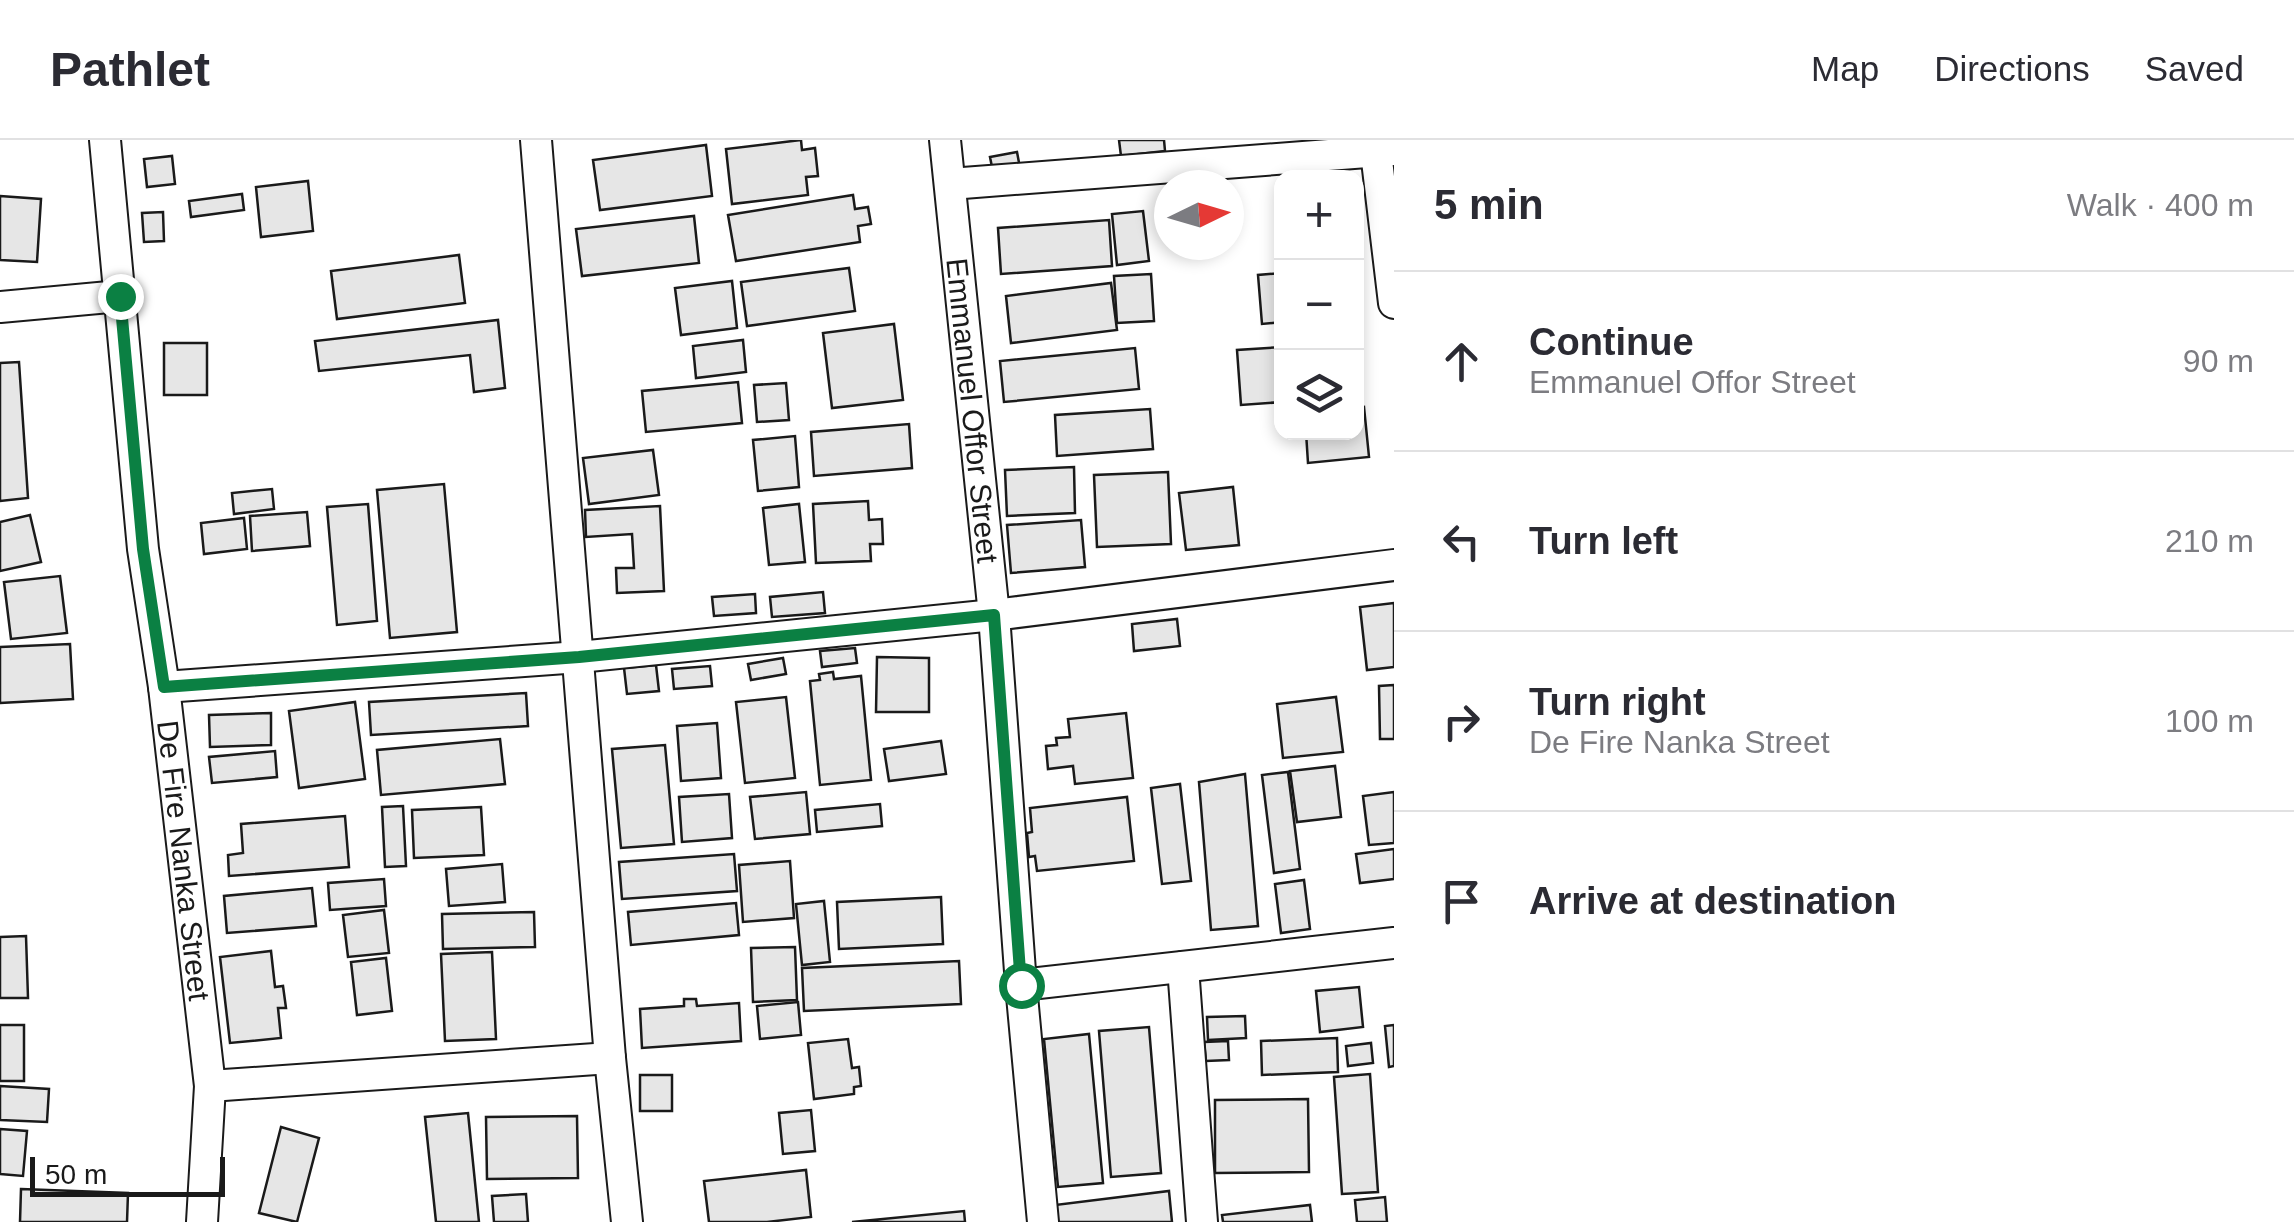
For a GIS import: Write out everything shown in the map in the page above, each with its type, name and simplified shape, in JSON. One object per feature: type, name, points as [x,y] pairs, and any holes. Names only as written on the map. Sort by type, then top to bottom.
[{"type":"street","name":"De Fire Nanka Street","points":[[106,140],[143,549],[164,687],[210,1086],[202,1222]]},
{"type":"street","points":[[536,140],[626,1222]]},
{"type":"street","name":"Emmanuel Offor Street","points":[[945,140],[994,615],[1043,1222]]},
{"type":"street","points":[[950,184],[1385,151],[1394,303]]},
{"type":"street","points":[[0,308],[120,296]]},
{"type":"street","points":[[164,687],[579,657],[994,615],[1394,565]]},
{"type":"street","points":[[1021,985],[1394,943]]},
{"type":"street","points":[[1184,966],[1202,1222]]},
{"type":"street","points":[[210,1086],[610,1058]]},
{"type":"building","points":[[801,140],[802,150],[815,148],[818,176],[806,177],[808,195],[732,204],[726,149]]},
{"type":"building","points":[[1119,140],[1164,140],[1165,151],[1121,156]]},
{"type":"building","points":[[706,145],[712,196],[600,210],[593,160]]},
{"type":"building","points":[[1017,152],[1020,168],[993,172],[990,157]]},
{"type":"building","points":[[172,156],[175,184],[147,187],[144,159]]},
{"type":"building","points":[[308,181],[313,231],[261,237],[256,187]]},
{"type":"building","points":[[242,194],[244,210],[191,217],[189,201]]},
{"type":"building","points":[[853,195],[855,209],[868,207],[871,224],[858,226],[860,242],[736,261],[728,215]]},
{"type":"building","points":[[0,196],[41,199],[37,262],[0,260]]},
{"type":"building","points":[[1143,211],[1149,261],[1117,265],[1112,214]]},
{"type":"building","points":[[163,212],[164,241],[144,242],[142,213]]},
{"type":"building","points":[[694,216],[699,263],[582,276],[576,229]]},
{"type":"building","points":[[1109,220],[1112,266],[1001,274],[998,228]]},
{"type":"building","points":[[459,255],[465,303],[337,319],[331,271]]},
{"type":"building","points":[[849,268],[855,311],[747,326],[741,282]]},
{"type":"building","points":[[1151,274],[1154,321],[1117,323],[1114,276]]},
{"type":"building","points":[[1274,274],[1274,323],[1262,324],[1258,275]]},
{"type":"building","points":[[732,281],[737,328],[681,335],[675,288]]},
{"type":"building","points":[[1111,283],[1117,330],[1011,343],[1006,296]]},
{"type":"building","points":[[498,320],[505,388],[474,392],[470,355],[319,371],[315,341]]},
{"type":"building","points":[[894,324],[903,400],[832,408],[823,333]]},
{"type":"building","points":[[743,340],[746,372],[696,378],[693,346]]},
{"type":"building","points":[[164,343],[207,343],[207,395],[164,395]]},
{"type":"building","points":[[1135,348],[1139,389],[1004,402],[1000,361]]},
{"type":"building","points":[[1274,348],[1274,403],[1241,405],[1237,350]]},
{"type":"building","points":[[19,362],[28,498],[0,501],[0,363]]},
{"type":"building","points":[[738,382],[742,423],[646,432],[642,391]]},
{"type":"building","points":[[786,383],[789,420],[757,422],[754,385]]},
{"type":"building","points":[[1364,407],[1369,457],[1308,463],[1307,440],[1364,440]]},
{"type":"building","points":[[1150,409],[1153,449],[1057,456],[1055,415]]},
{"type":"building","points":[[909,424],[912,468],[814,476],[811,432]]},
{"type":"building","points":[[795,436],[799,487],[758,491],[753,440]]},
{"type":"building","points":[[653,450],[659,495],[589,504],[583,458]]},
{"type":"building","points":[[1074,467],[1075,513],[1007,516],[1005,470]]},
{"type":"building","points":[[1168,472],[1171,544],[1097,547],[1094,475]]},
{"type":"building","points":[[444,484],[457,632],[390,638],[377,490]]},
{"type":"building","points":[[1233,487],[1239,545],[1186,550],[1179,493]]},
{"type":"building","points":[[272,489],[274,509],[234,514],[232,493]]},
{"type":"building","points":[[868,501],[869,520],[882,519],[883,544],[870,544],[871,561],[816,563],[813,504]]},
{"type":"building","points":[[368,504],[377,621],[337,625],[327,507]]},
{"type":"building","points":[[799,504],[805,562],[769,565],[763,508]]},
{"type":"building","points":[[660,506],[664,591],[617,593],[616,568],[634,568],[632,534],[586,537],[585,510]]},
{"type":"building","points":[[307,512],[310,546],[252,551],[250,516]]},
{"type":"building","points":[[30,515],[41,562],[0,571],[0,522]]},
{"type":"building","points":[[244,518],[247,549],[204,554],[201,523]]},
{"type":"building","points":[[1081,520],[1085,567],[1011,573],[1007,525]]},
{"type":"building","points":[[60,576],[67,633],[11,639],[4,582]]},
{"type":"building","points":[[823,592],[825,613],[772,617],[770,597]]},
{"type":"building","points":[[755,594],[756,613],[714,616],[712,597]]},
{"type":"building","points":[[1394,603],[1394,667],[1367,670],[1360,607]]},
{"type":"building","points":[[1177,619],[1180,646],[1134,651],[1132,624]]},
{"type":"building","points":[[70,644],[73,699],[0,703],[0,647]]},
{"type":"building","points":[[855,648],[857,663],[822,667],[820,651]]},
{"type":"building","points":[[877,657],[929,658],[929,712],[876,712]]},
{"type":"building","points":[[783,658],[786,674],[751,680],[748,664]]},
{"type":"building","points":[[656,665],[659,691],[627,694],[624,668]]},
{"type":"building","points":[[710,666],[712,686],[674,689],[672,669]]},
{"type":"building","points":[[833,672],[834,679],[861,676],[871,780],[820,785],[810,681],[820,680],[819,674]]},
{"type":"building","points":[[1394,685],[1394,739],[1380,739],[1379,686]]},
{"type":"building","points":[[526,693],[528,726],[371,735],[369,702]]},
{"type":"building","points":[[786,697],[795,778],[745,783],[736,702]]},
{"type":"building","points":[[1336,697],[1343,752],[1283,758],[1277,704]]},
{"type":"building","points":[[355,702],[365,779],[299,788],[289,711]]},
{"type":"building","points":[[271,713],[271,745],[210,747],[209,715]]},
{"type":"building","points":[[1126,713],[1133,778],[1075,784],[1073,766],[1048,769],[1046,746],[1057,745],[1056,738],[1070,737],[1068,719]]},
{"type":"building","points":[[717,723],[721,778],[681,781],[677,726]]},
{"type":"building","points":[[500,739],[505,784],[381,795],[377,750]]},
{"type":"building","points":[[941,741],[946,774],[889,781],[884,749]]},
{"type":"building","points":[[665,745],[674,844],[621,848],[612,749]]},
{"type":"building","points":[[275,751],[277,777],[212,783],[209,757]]},
{"type":"building","points":[[1335,766],[1341,817],[1297,822],[1290,771]]},
{"type":"building","points":[[1288,772],[1300,869],[1274,873],[1262,775]]},
{"type":"building","points":[[1245,774],[1258,926],[1211,930],[1199,782]]},
{"type":"building","points":[[1180,784],[1191,881],[1162,884],[1151,788]]},
{"type":"building","points":[[806,792],[810,834],[755,839],[750,797]]},
{"type":"building","points":[[1394,792],[1394,843],[1369,845],[1363,796]]},
{"type":"building","points":[[729,794],[732,838],[682,842],[679,797]]},
{"type":"building","points":[[1127,797],[1134,861],[1037,871],[1035,856],[1029,857],[1030,808]]},
{"type":"building","points":[[880,804],[882,826],[817,832],[815,810]]},
{"type":"building","points":[[403,806],[406,866],[385,867],[382,807]]},
{"type":"building","points":[[481,807],[484,855],[414,858],[412,810]]},
{"type":"building","points":[[345,816],[349,867],[229,876],[228,855],[243,853],[241,824]]},
{"type":"building","points":[[1394,849],[1394,879],[1360,883],[1356,854]]},
{"type":"building","points":[[734,854],[737,891],[622,899],[619,862]]},
{"type":"building","points":[[790,861],[794,918],[743,922],[739,865]]},
{"type":"building","points":[[502,864],[505,902],[449,906],[446,869]]},
{"type":"building","points":[[384,879],[386,906],[330,910],[328,883]]},
{"type":"building","points":[[1304,880],[1310,929],[1281,933],[1275,884]]},
{"type":"building","points":[[312,888],[316,926],[227,933],[224,896]]},
{"type":"building","points":[[941,897],[943,944],[839,949],[837,902]]},
{"type":"building","points":[[824,901],[830,962],[802,965],[796,904]]},
{"type":"building","points":[[736,903],[739,935],[631,945],[628,912]]},
{"type":"building","points":[[384,910],[389,953],[348,957],[343,915]]},
{"type":"building","points":[[534,912],[535,947],[443,949],[442,914]]},
{"type":"building","points":[[26,936],[28,998],[0,998],[0,937]]},
{"type":"building","points":[[795,947],[797,1000],[753,1002],[751,948]]},
{"type":"building","points":[[271,951],[275,987],[283,986],[286,1008],[278,1008],[281,1038],[230,1043],[220,957]]},
{"type":"building","points":[[492,952],[496,1039],[445,1041],[441,954]]},
{"type":"building","points":[[386,958],[392,1011],[357,1015],[351,962]]},
{"type":"building","points":[[959,961],[961,1004],[804,1011],[802,968]]},
{"type":"building","points":[[1359,987],[1363,1027],[1320,1032],[1316,991]]},
{"type":"building","points":[[684,999],[696,999],[697,1006],[739,1003],[741,1041],[642,1048],[640,1009],[684,1006]]},
{"type":"building","points":[[798,1002],[801,1035],[760,1039],[757,1006]]},
{"type":"building","points":[[1245,1016],[1246,1038],[1208,1040],[1207,1017]]},
{"type":"building","points":[[0,1025],[24,1025],[24,1081],[0,1081]]},
{"type":"building","points":[[1394,1025],[1394,1066],[1389,1067],[1385,1026]]},
{"type":"building","points":[[1149,1027],[1161,1173],[1111,1177],[1099,1031]]},
{"type":"building","points":[[1089,1034],[1103,1183],[1058,1187],[1044,1039]]},
{"type":"building","points":[[1337,1038],[1338,1072],[1262,1075],[1261,1041]]},
{"type":"building","points":[[848,1039],[852,1068],[859,1067],[861,1086],[854,1087],[854,1094],[814,1099],[808,1043]]},
{"type":"building","points":[[1228,1041],[1229,1060],[1206,1061],[1204,1042]]},
{"type":"building","points":[[1371,1043],[1373,1063],[1348,1066],[1346,1046]]},
{"type":"building","points":[[1370,1074],[1378,1192],[1342,1194],[1334,1077]]},
{"type":"building","points":[[640,1075],[672,1075],[672,1111],[640,1111]]},
{"type":"building","points":[[0,1086],[49,1089],[47,1122],[0,1120]]},
{"type":"building","points":[[1308,1099],[1309,1172],[1215,1173],[1215,1100]]},
{"type":"building","points":[[811,1110],[815,1151],[783,1154],[779,1113]]},
{"type":"building","points":[[468,1113],[479,1222],[436,1222],[425,1117]]},
{"type":"building","points":[[577,1116],[578,1178],[487,1179],[486,1117]]},
{"type":"building","points":[[281,1127],[319,1138],[297,1222],[259,1213]]},
{"type":"building","points":[[0,1129],[27,1131],[23,1176],[0,1174]]},
{"type":"building","points":[[806,1170],[811,1217],[709,1222],[704,1181]]},
{"type":"building","points":[[21,1189],[128,1193],[127,1222],[20,1222]]},
{"type":"building","points":[[1169,1191],[1172,1222],[1057,1222],[1055,1205]]},
{"type":"building","points":[[526,1194],[528,1222],[494,1222],[492,1196]]},
{"type":"building","points":[[1385,1197],[1387,1222],[1357,1222],[1355,1200]]},
{"type":"building","points":[[1310,1205],[1312,1222],[1223,1222],[1222,1215]]},
{"type":"building","points":[[964,1211],[965,1222],[852,1222]]},
{"type":"route","points":[[120,296],[143,549],[164,687],[579,657],[994,615],[1021,985]]}]
